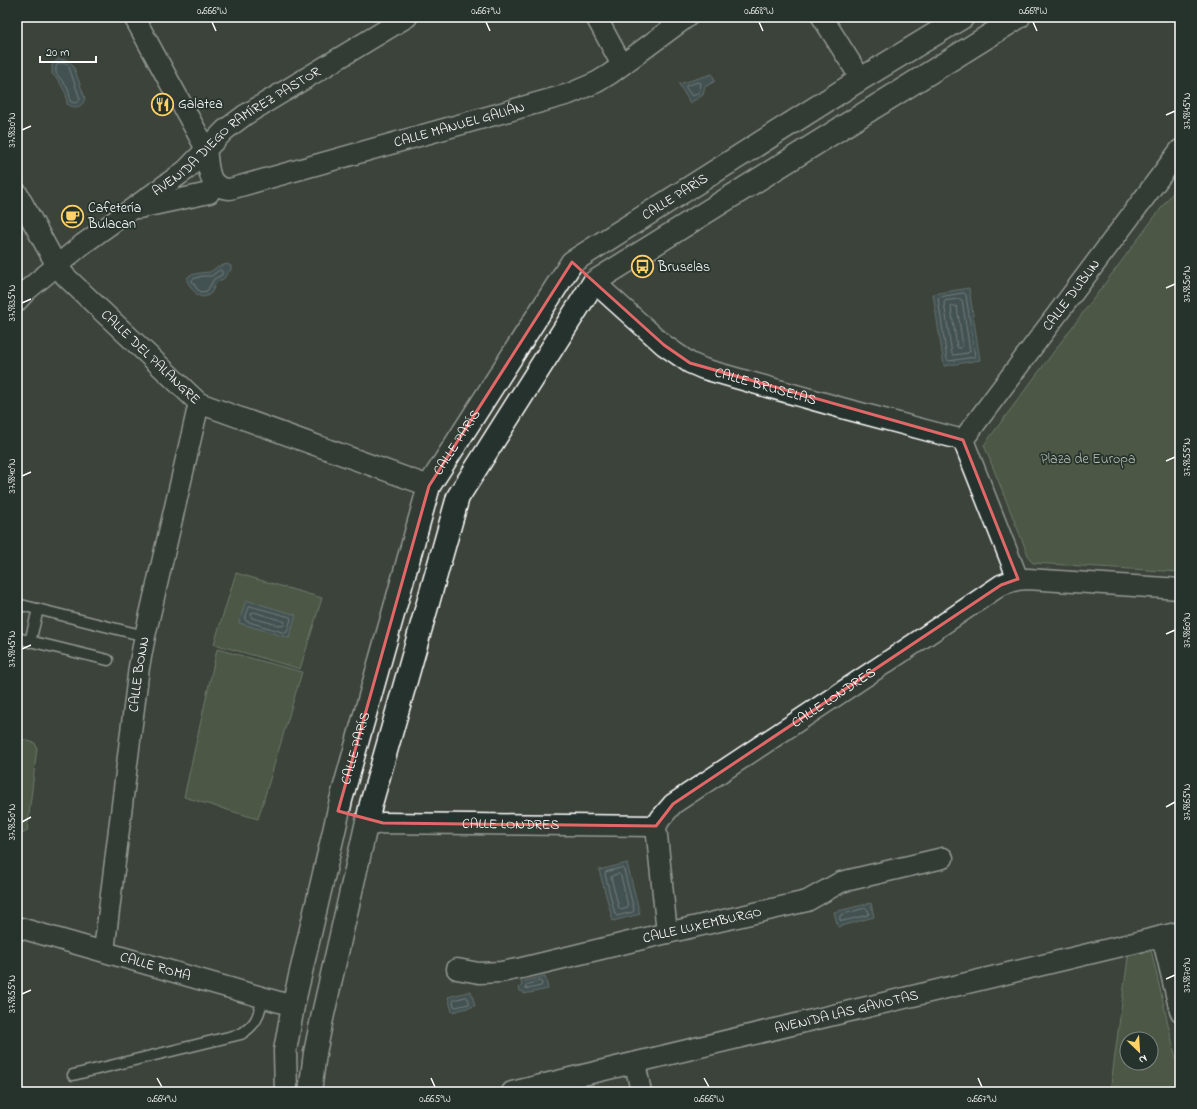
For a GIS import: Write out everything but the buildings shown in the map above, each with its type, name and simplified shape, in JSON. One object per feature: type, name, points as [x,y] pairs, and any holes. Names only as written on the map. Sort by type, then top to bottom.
[{"type":"main road","name":"CALLE PARÍS","points":[[286,1092],[285,1050],[293,1006],[336,821],[429,486],[572,262],[861,79],[963,17]]},
{"type":"main road","name":"CALLE PARÍS","points":[[310,1092],[315,1053],[323,1014],[458,497],[594,282],[993,24],[1018,17]]},
{"type":"main road","points":[[572,262],[594,282]]},
{"type":"main road","points":[[429,486],[458,497]]},
{"type":"main road","points":[[336,821],[372,823]]},
{"type":"main road","points":[[293,1006],[323,1014]]},
{"type":"street","points":[[132,209],[209,192],[214,183],[208,172],[206,149],[134,17]]},
{"type":"street","points":[[596,17],[622,65]]},
{"type":"street","name":"CALLE MANUEL GALIÁN","points":[[214,183],[219,187],[230,189],[569,94],[597,82],[686,17]]},
{"type":"street","points":[[822,17],[861,79]]},
{"type":"street","name":"AVENIDA DIEGO RAMÍREZ PASTOR","points":[[17,301],[83,244],[186,170],[225,130],[245,115],[404,18]]},
{"type":"street","name":"CALLE DUBLIN","points":[[963,440],[1180,150]]},
{"type":"street","name":"CALLE DEL PALANGRE","points":[[17,193],[58,266],[66,277],[199,403],[429,486]]},
{"type":"street","name":"CALLE BRUSELAS","points":[[594,282],[664,346],[690,363],[842,408],[963,440]]},
{"type":"street","name":"CALLE BONN","points":[[104,951],[138,675],[145,636],[199,403]]},
{"type":"street","points":[[963,440],[1018,579]]},
{"type":"street","name":"CALLE LONDRES","points":[[372,823],[656,826],[673,804],[1001,585],[1018,579],[1028,579],[1180,589]]},
{"type":"street","points":[[656,826],[667,933]]},
{"type":"street","name":"CALLE LUXEMBURGO","points":[[457,970],[479,973],[501,972],[522,968],[807,900],[841,882],[943,858]]},
{"type":"street","name":"CALLE ROMA","points":[[17,927],[293,1006]]},
{"type":"street","points":[[1171,934],[1180,1012]]},
{"type":"street","name":"AVENIDA LAS GAVIOTAS","points":[[512,1092],[1171,934]]},
{"type":"street","points":[[635,1062],[641,1092]]},
{"type":"lane","points":[[17,604],[145,636]]},
{"type":"lane","points":[[30,642],[38,609]]},
{"type":"lane","points":[[17,638],[108,660]]},
{"type":"lane","points":[[74,1075],[241,1034],[249,1029],[258,1018],[263,998]]},
{"type":"highlighted area","points":[[572,262],[664,345],[690,363],[963,440],[1018,579],[1001,585],[673,804],[656,826],[383,823],[338,811],[429,486]]},
{"type":"green space","name":"Plaza de Europa","points":[[1180,183],[1180,572],[1033,563],[1030,560],[984,445]]},
{"type":"green space","points":[[236,573],[322,598],[300,669],[214,644]]},
{"type":"green space","points":[[217,649],[302,672],[258,819],[184,797]]},
{"type":"green space","points":[[17,738],[35,743],[37,748],[27,831],[22,834],[17,832]]},
{"type":"green space","points":[[1151,950],[1180,1076],[1180,1092],[1110,1092],[1128,956]]},
{"type":"water","points":[[58,59],[67,60],[73,65],[85,98],[82,104],[78,107],[72,107],[67,104],[66,94],[59,81],[52,74],[52,65]]},
{"type":"water","points":[[712,74],[715,81],[705,87],[703,95],[690,103],[679,84]]},
{"type":"water","points":[[227,264],[231,266],[231,270],[217,283],[212,292],[207,296],[203,297],[197,294],[187,281],[187,278],[190,275],[210,272],[217,267]]},
{"type":"water","points":[[969,288],[980,360],[944,366],[933,294]]},
{"type":"water","points":[[246,600],[296,615],[289,638],[239,623]]},
{"type":"water","points":[[627,863],[640,914],[613,921],[599,870]]},
{"type":"water","points":[[871,903],[874,917],[838,927],[834,912]]},
{"type":"water","points":[[545,976],[548,989],[524,994],[524,992],[520,991],[519,988],[522,985],[521,982]]},
{"type":"water","points":[[471,991],[475,1006],[452,1012],[448,997]]},
{"type":"place","name":"Galatea","points":[[163,104]]},
{"type":"place","name":"Cafetería Bulacan","points":[[73,216]]},
{"type":"place","name":"Bruselas","points":[[642,267]]}]
